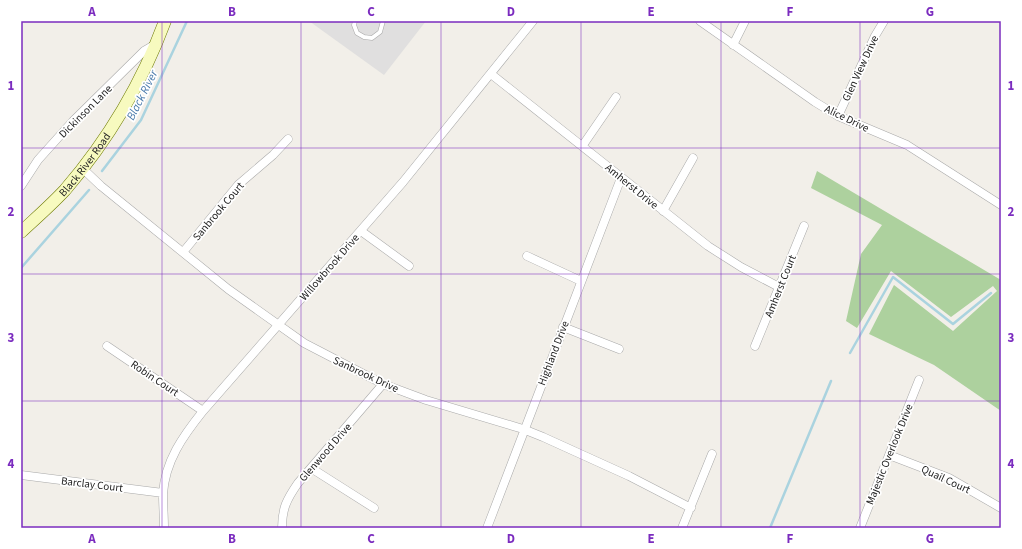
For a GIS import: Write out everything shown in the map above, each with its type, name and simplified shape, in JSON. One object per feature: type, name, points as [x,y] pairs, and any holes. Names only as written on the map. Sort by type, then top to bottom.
[{"type":"street","name":"Black River Road","points":[[21,232],[59,195],[82,168],[120,116],[157,44],[165,21]]},
{"type":"street","name":"Willowbrook Drive","points":[[164,528],[163,493],[167,472],[175,450],[187,431],[403,182],[533,21]]},
{"type":"street","name":"Alice Drive","points":[[700,21],[815,102],[838,116],[907,145],[1001,205]]},
{"type":"street","points":[[733,45],[745,21]]},
{"type":"street","name":"Glen View Drive","points":[[838,116],[874,36],[884,21]]},
{"type":"street","name":"Dickinson Lane","points":[[21,186],[38,160],[73,121],[140,56],[157,44]]},
{"type":"street","name":"Amherst Drive","points":[[491,74],[708,246],[779,287]]},
{"type":"street","points":[[582,145],[616,97]]},
{"type":"street","name":"Sanbrook Court","points":[[184,251],[238,185],[273,155],[288,139]]},
{"type":"street","points":[[663,211],[693,158]]},
{"type":"street","name":"Sanbrook Drive","points":[[82,168],[102,186],[228,288],[304,343],[384,384],[426,400],[524,429],[629,476],[691,508]]},
{"type":"street","name":"Highland Drive","points":[[486,528],[621,178]]},
{"type":"street","name":"Amherst Court","points":[[755,346],[804,226]]},
{"type":"street","points":[[361,231],[409,266]]},
{"type":"street","points":[[527,256],[581,280]]},
{"type":"street","points":[[563,327],[619,349]]},
{"type":"street","name":"Robin Court","points":[[107,346],[203,411]]},
{"type":"street","name":"Majestic Overlook Drive","points":[[860,528],[919,380]]},
{"type":"street","name":"Glenwood Drive","points":[[282,528],[283,509],[288,498],[311,468],[384,384]]},
{"type":"street","points":[[682,528],[712,454]]},
{"type":"street","name":"Quail Court","points":[[889,455],[949,478],[1001,508]]},
{"type":"street","points":[[311,468],[374,508]]},
{"type":"street","name":"Barclay Court","points":[[21,475],[163,493]]},
{"type":"lane","points":[[355,21],[354,25],[357,33],[364,37],[372,38],[380,32],[383,21]]},
{"type":"shaded area","points":[[309,21],[426,21],[384,75]]},
{"type":"green space","points":[[817,171],[1001,280],[1001,411],[934,365],[869,334],[894,285],[953,331],[997,291],[993,286],[951,317],[891,271],[857,328],[846,321],[861,254],[882,225],[811,188]]},
{"type":"waterway","name":"Black River","points":[[102,171],[141,120],[187,21]]},
{"type":"waterway","name":"Black River","points":[[21,268],[89,190]]},
{"type":"waterway","points":[[850,353],[893,277],[953,324],[991,293]]},
{"type":"waterway","points":[[770,528],[831,381]]}]
